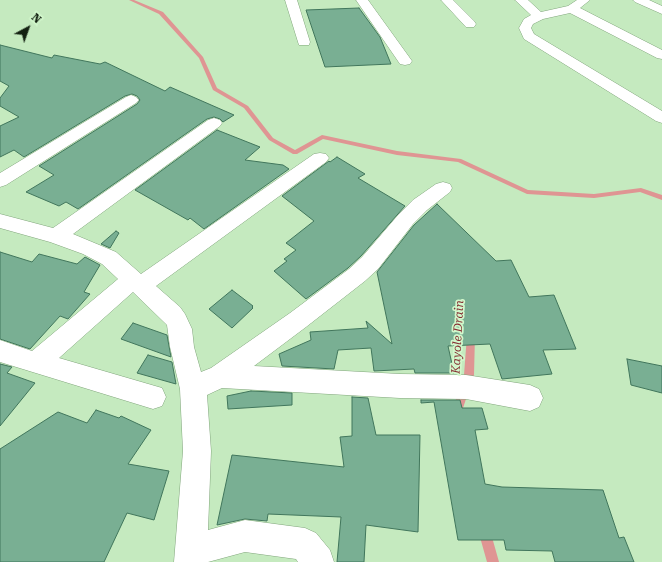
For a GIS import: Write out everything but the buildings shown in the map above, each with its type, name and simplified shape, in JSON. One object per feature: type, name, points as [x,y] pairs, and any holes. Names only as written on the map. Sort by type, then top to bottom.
[{"type":"street","points":[[291,0],[304,42]]},
{"type":"street","points":[[362,0],[405,61]]},
{"type":"street","points":[[447,0],[470,24]]},
{"type":"street","points":[[521,0],[539,16]]},
{"type":"street","points":[[584,0],[572,9],[539,16],[528,22],[525,28],[529,36],[662,118]]},
{"type":"street","points":[[640,0],[662,10]]},
{"type":"street","points":[[572,9],[662,55]]},
{"type":"street","points":[[0,181],[131,100]]},
{"type":"street","points":[[56,236],[214,123]]},
{"type":"street","points":[[36,363],[136,283],[320,158]]},
{"type":"street","points":[[193,389],[220,376],[298,320],[357,275],[370,263],[406,219],[420,205],[443,188]]},
{"type":"street","points":[[0,221],[56,236],[109,258],[172,314],[177,321],[193,389],[197,451],[190,556],[245,536],[305,544],[318,562]]},
{"type":"street","points":[[0,351],[153,397]]},
{"type":"street","points":[[220,376],[400,386],[466,387],[530,398]]},
{"type":"waterway","points":[[131,0],[161,13],[201,58],[215,89],[246,107],[271,139],[295,153],[322,137],[397,153],[459,160],[527,192],[594,196],[641,190],[662,198]]},
{"type":"waterway","name":"Kayole Drain","points":[[457,411],[469,375],[471,335]]},
{"type":"waterway","name":"Kayole Drain","points":[[484,530],[493,562]]}]
